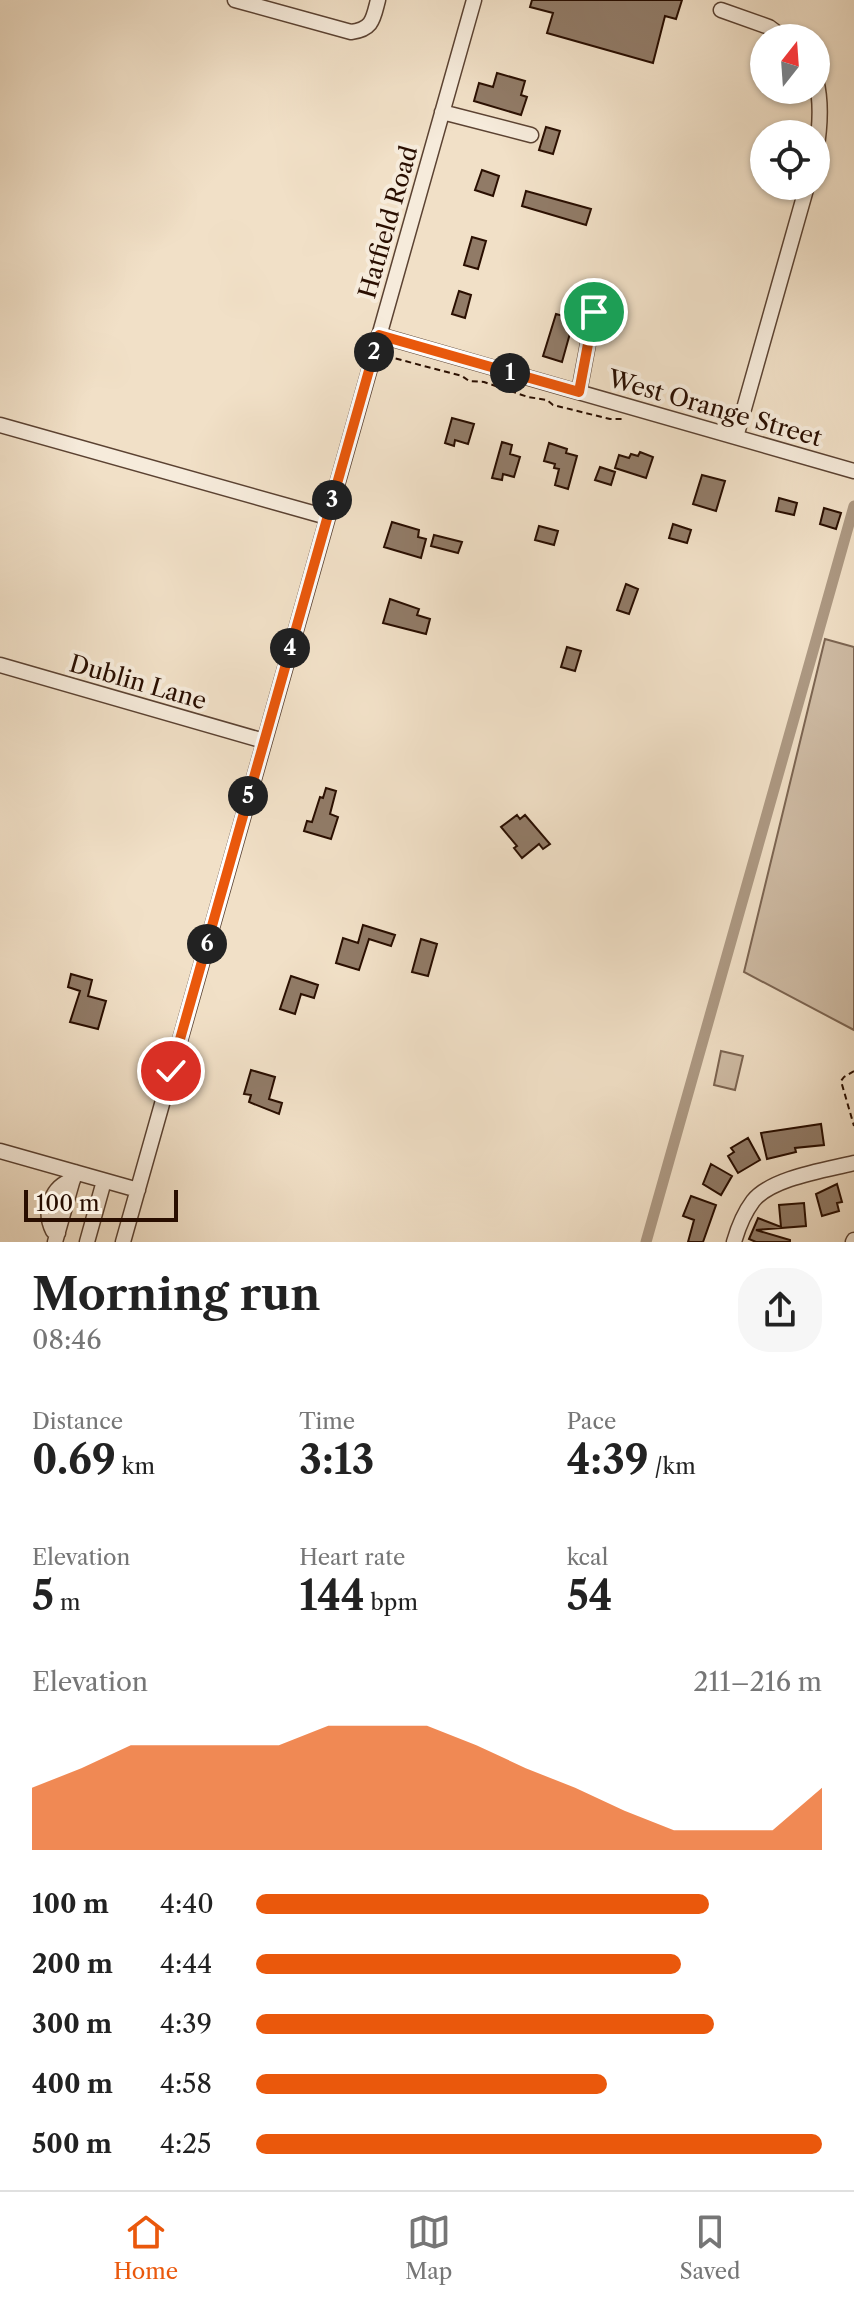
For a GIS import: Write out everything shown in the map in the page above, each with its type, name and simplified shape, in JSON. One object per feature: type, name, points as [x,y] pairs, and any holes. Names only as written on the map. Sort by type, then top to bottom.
[{"type":"street","points":[[235,0],[351,32],[364,30],[372,22],[378,0]]},
{"type":"street","name":"Hatfield Road","points":[[123,1242],[474,0]]},
{"type":"street","points":[[721,10],[761,24]]},
{"type":"street","points":[[442,112],[531,135]]},
{"type":"street","points":[[736,437],[803,200]]},
{"type":"street","points":[[579,392],[594,312]]},
{"type":"street","name":"West Orange Street","points":[[379,335],[854,471]]},
{"type":"street","points":[[0,425],[327,517]]},
{"type":"street","name":"Dublin Lane","points":[[0,665],[264,741]]},
{"type":"street","points":[[0,1151],[74,1176],[138,1190]]},
{"type":"street","points":[[734,1242],[738,1228],[754,1200],[770,1188],[854,1163]]},
{"type":"street","points":[[57,1237],[74,1176]]},
{"type":"street","points":[[87,1242],[104,1181]]},
{"type":"path","points":[[384,355],[462,376],[469,381],[484,382],[547,400],[553,405],[610,419],[623,418]]},
{"type":"path","points":[[854,1071],[841,1081],[854,1126]]},
{"type":"shaded area","points":[[825,639],[854,647],[854,1030],[744,972]]},
{"type":"shaded area","points":[[721,1051],[743,1056],[735,1090],[714,1085]]},
{"type":"building","points":[[532,0],[682,0],[676,19],[665,16],[653,63],[547,33],[553,13],[530,7]]},
{"type":"building","points":[[497,73],[525,81],[521,95],[527,97],[521,115],[474,101],[479,83],[493,87]]},
{"type":"building","points":[[546,127],[560,131],[553,154],[539,150]]},
{"type":"building","points":[[482,170],[499,176],[493,196],[475,190]]},
{"type":"building","points":[[526,191],[591,209],[586,225],[522,206]]},
{"type":"building","points":[[472,237],[486,241],[478,269],[464,265]]},
{"type":"building","points":[[459,291],[471,295],[465,318],[452,314]]},
{"type":"building","points":[[556,314],[574,319],[562,362],[543,356]]},
{"type":"building","points":[[452,418],[474,424],[468,444],[455,440],[454,446],[445,443]]},
{"type":"building","points":[[502,442],[512,445],[510,454],[520,457],[514,477],[503,474],[502,480],[492,478]]},
{"type":"building","points":[[549,443],[577,456],[568,489],[555,485],[559,469],[554,468],[555,464],[544,461]]},
{"type":"building","points":[[640,452],[653,457],[646,478],[615,468],[619,455],[629,458],[631,454],[638,456]]},
{"type":"building","points":[[600,467],[615,472],[611,485],[595,480]]},
{"type":"building","points":[[702,475],[725,481],[716,511],[693,504]]},
{"type":"building","points":[[779,498],[797,503],[794,515],[776,511]]},
{"type":"building","points":[[824,508],[841,513],[836,529],[820,524]]},
{"type":"building","points":[[392,522],[419,530],[418,537],[426,539],[421,558],[384,547]]},
{"type":"building","points":[[673,524],[691,530],[687,543],[669,538]]},
{"type":"building","points":[[539,526],[558,531],[554,545],[535,540]]},
{"type":"building","points":[[434,535],[462,542],[458,553],[431,546]]},
{"type":"building","points":[[626,584],[638,589],[629,614],[617,610]]},
{"type":"building","points":[[390,599],[419,609],[417,615],[430,619],[426,634],[383,623]]},
{"type":"building","points":[[567,647],[581,651],[575,671],[561,667]]},
{"type":"building","points":[[326,788],[336,791],[330,814],[338,817],[331,839],[304,831],[307,821],[312,822]]},
{"type":"building","points":[[517,815],[520,819],[525,815],[550,844],[543,849],[539,844],[522,858],[514,848],[517,846],[501,827]]},
{"type":"building","points":[[363,925],[395,935],[391,946],[369,939],[359,970],[336,963],[343,938],[358,943]]},
{"type":"building","points":[[421,939],[437,944],[428,976],[412,972]]},
{"type":"building","points":[[71,974],[92,980],[88,996],[106,1001],[98,1029],[70,1022],[80,991],[68,987]]},
{"type":"building","points":[[291,976],[318,985],[314,998],[301,994],[295,1014],[280,1009]]},
{"type":"building","points":[[251,1070],[275,1077],[269,1099],[282,1103],[279,1114],[249,1102],[251,1095],[244,1094]]},
{"type":"building","points":[[821,1124],[824,1145],[795,1148],[796,1152],[767,1159],[761,1133]]},
{"type":"building","points":[[748,1138],[760,1160],[738,1173],[728,1156],[734,1152],[731,1148]]},
{"type":"building","points":[[711,1164],[732,1176],[721,1195],[703,1184]]},
{"type":"building","points":[[837,1184],[842,1202],[837,1203],[839,1211],[822,1216],[816,1194]]},
{"type":"building","points":[[691,1196],[716,1205],[703,1242],[688,1242],[694,1220],[683,1216]]},
{"type":"building","points":[[804,1203],[806,1226],[756,1230],[790,1242],[756,1242],[749,1239],[758,1218],[781,1227],[779,1205]]},
{"type":"waterway","points":[[646,1242],[854,506]]},
{"type":"route","points":[[171,1071],[379,335],[579,392],[594,312]]}]
